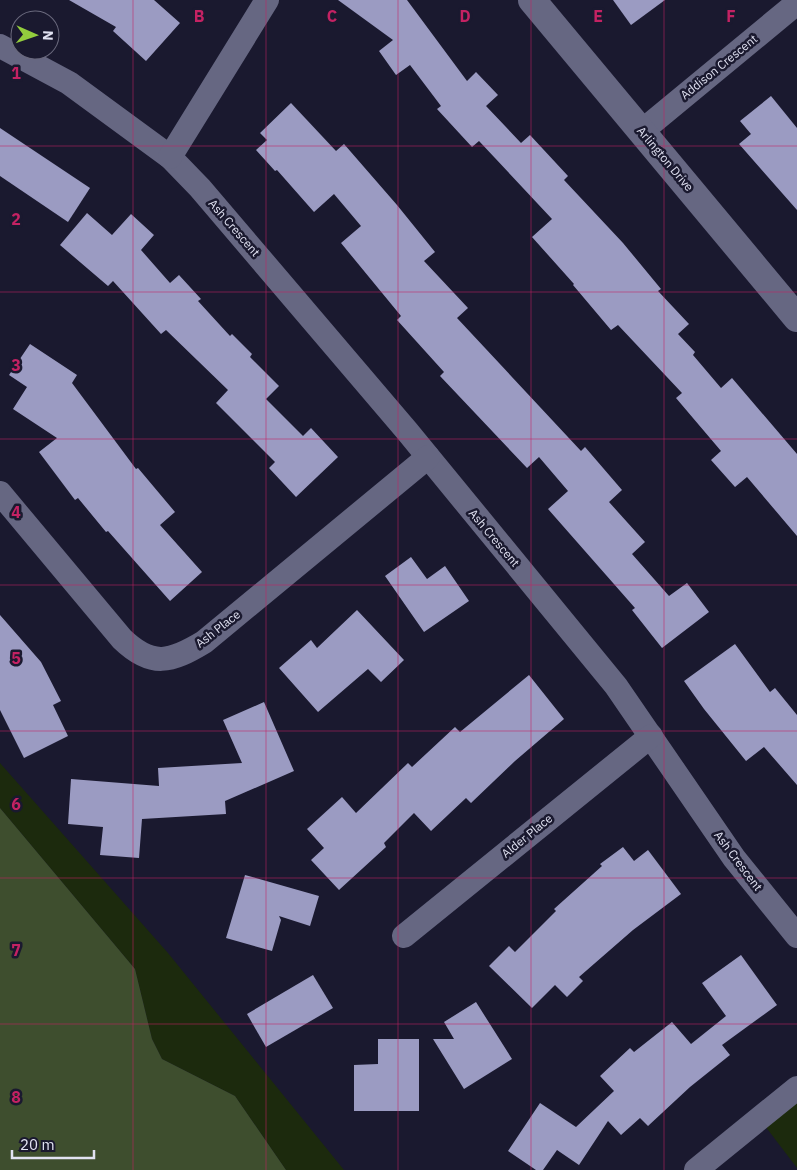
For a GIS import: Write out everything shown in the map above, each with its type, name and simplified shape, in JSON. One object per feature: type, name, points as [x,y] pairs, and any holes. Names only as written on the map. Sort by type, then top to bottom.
[{"type":"street","points":[[170,157],[267,0]]},
{"type":"street","name":"Arlington Drive","points":[[532,0],[797,318]]},
{"type":"street","name":"Addison Crescent","points":[[642,131],[797,3]]},
{"type":"street","name":"Ash Crescent","points":[[0,46],[68,83],[170,157],[226,217],[428,457],[616,686],[734,858],[797,936]]},
{"type":"street","name":"Ash Place","points":[[0,493],[122,639],[134,650],[147,657],[160,659],[178,657],[204,642],[428,457]]},
{"type":"street","name":"Alder Place","points":[[404,936],[651,736]]},
{"type":"street","points":[[696,1170],[797,1088]]},
{"type":"green space","points":[[0,763],[168,953],[344,1170],[286,1170],[235,1096],[162,1059],[152,1039],[135,969],[0,808]]},
{"type":"green space","points":[[0,808],[135,969],[152,1039],[162,1059],[235,1096],[286,1170],[0,1170]]},
{"type":"green space","points":[[797,1087],[797,1168],[759,1118]]},
{"type":"building","points":[[69,0],[154,0],[180,23],[146,61],[113,31],[116,27]]},
{"type":"building","points":[[338,0],[407,0],[467,81],[476,72],[498,95],[486,106],[521,143],[530,135],[568,176],[564,180],[623,243],[661,289],[658,291],[689,324],[678,334],[695,352],[693,355],[721,388],[732,378],[797,454],[797,536],[747,477],[735,487],[711,460],[721,451],[676,398],[682,393],[618,325],[611,330],[574,284],[532,237],[552,219],[479,141],[472,147],[437,109],[441,106],[410,65],[396,75],[379,51],[393,40]]},
{"type":"building","points":[[613,0],[665,0],[631,25]]},
{"type":"building","points":[[771,96],[797,128],[797,210],[739,144],[751,134],[740,121]]},
{"type":"building","points":[[291,103],[336,151],[344,144],[397,205],[435,252],[424,261],[468,308],[457,318],[581,451],[585,447],[622,490],[609,502],[645,542],[632,554],[669,596],[687,583],[709,612],[662,648],[632,610],[635,608],[548,509],[568,491],[539,457],[527,468],[440,376],[444,372],[397,320],[401,316],[341,243],[361,226],[334,194],[314,212],[277,170],[275,171],[256,150],[267,140],[260,133]]},
{"type":"building","points":[[0,128],[90,188],[68,222],[0,176]]},
{"type":"building","points":[[87,213],[112,235],[131,214],[154,235],[141,250],[170,283],[179,275],[201,299],[198,301],[230,336],[232,334],[252,354],[250,357],[279,386],[266,399],[303,436],[311,428],[338,457],[296,497],[269,468],[275,462],[216,403],[228,390],[166,330],[161,334],[113,281],[108,286],[60,245]]},
{"type":"building","points":[[30,344],[77,375],[72,383],[136,469],[138,468],[175,512],[160,525],[202,572],[170,601],[108,531],[106,532],[78,498],[75,500],[39,452],[57,438],[13,409],[27,387],[9,375]]},
{"type":"building","points":[[411,557],[427,579],[445,566],[469,601],[424,632],[385,576]]},
{"type":"building","points":[[357,610],[404,660],[381,682],[368,669],[318,712],[279,668],[311,640],[317,648]]},
{"type":"building","points":[[0,615],[41,662],[61,701],[53,705],[68,736],[24,758],[0,710]]},
{"type":"building","points":[[735,644],[770,692],[775,688],[797,715],[797,785],[764,747],[746,761],[684,681]]},
{"type":"building","points":[[529,675],[564,719],[515,761],[471,803],[466,798],[431,831],[414,813],[384,843],[386,847],[339,890],[311,860],[324,848],[307,829],[342,797],[356,813],[408,763],[412,767],[455,727],[460,732]]},
{"type":"building","points":[[264,702],[294,771],[225,801],[226,814],[142,819],[139,858],[100,855],[103,827],[68,824],[71,779],[159,786],[158,768],[242,763],[223,720]]},
{"type":"building","points":[[623,847],[634,861],[648,850],[681,894],[633,930],[579,977],[583,981],[567,997],[555,985],[532,1008],[489,966],[509,946],[515,952],[556,911],[554,909],[602,866],[600,864]]},
{"type":"building","points":[[245,875],[319,896],[310,926],[279,916],[281,920],[272,951],[226,938]]},
{"type":"building","points":[[741,955],[777,1005],[722,1045],[730,1055],[690,1087],[648,1126],[640,1118],[621,1135],[608,1121],[579,1165],[557,1150],[543,1170],[536,1170],[508,1151],[540,1103],[576,1127],[614,1091],[600,1076],[630,1048],[634,1052],[672,1022],[691,1044],[726,1016],[702,983]]},
{"type":"building","points":[[313,975],[333,1008],[266,1047],[247,1014]]},
{"type":"building","points":[[476,1002],[512,1059],[464,1089],[433,1039],[454,1039],[444,1022]]},
{"type":"building","points":[[378,1039],[419,1039],[419,1111],[354,1111],[354,1065],[378,1064]]}]
